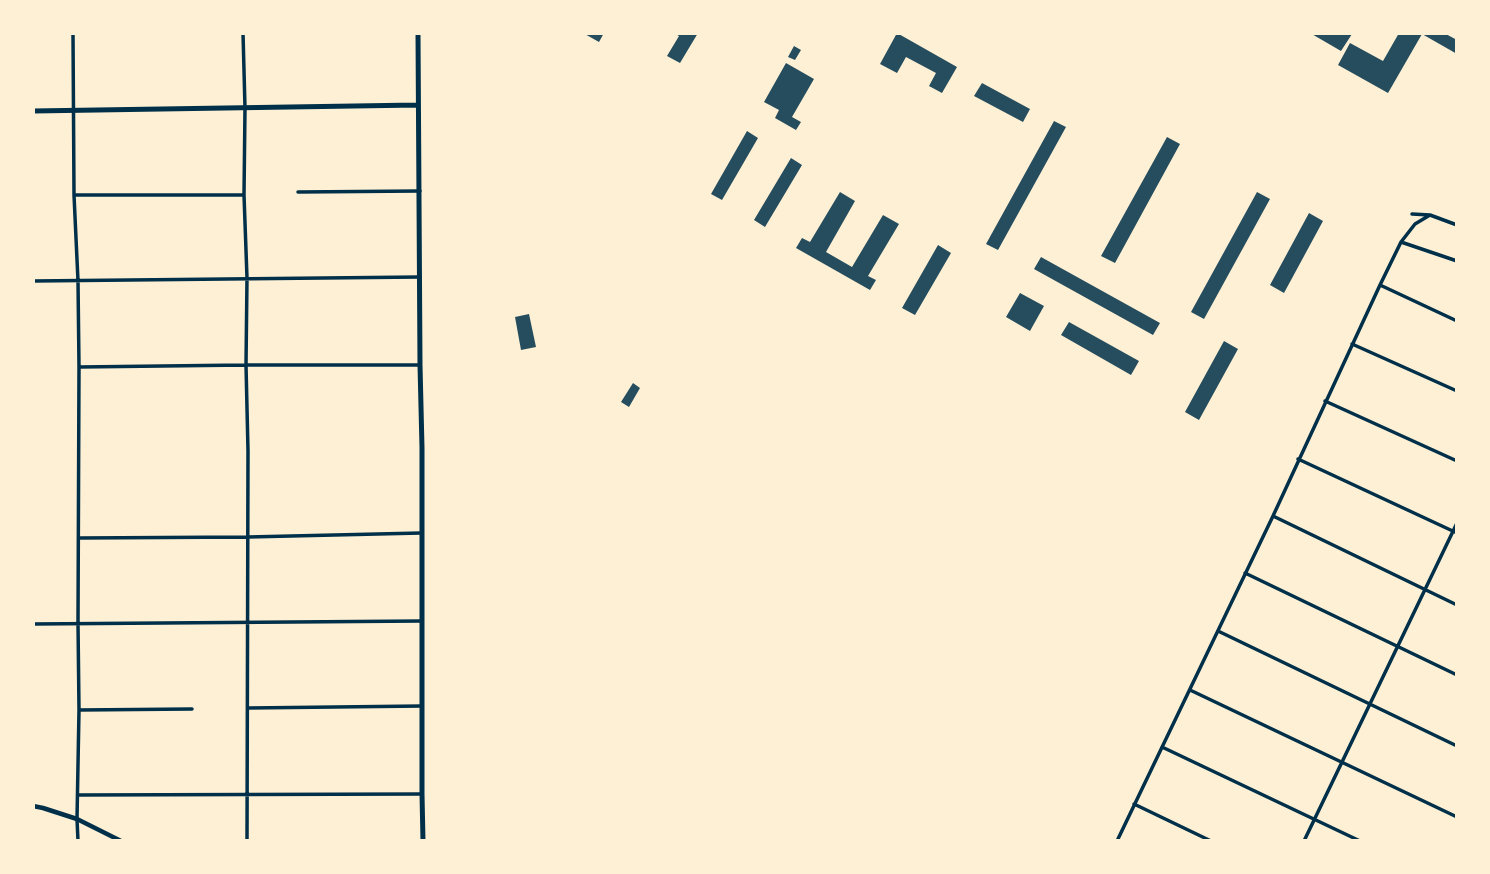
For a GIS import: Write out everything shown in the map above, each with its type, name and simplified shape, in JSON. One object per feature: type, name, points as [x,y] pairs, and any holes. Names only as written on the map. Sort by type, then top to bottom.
[{"type":"main road","points":[[418,33],[424,841]]},
{"type":"main road","points":[[33,111],[418,106]]},
{"type":"street","points":[[73,33],[79,367],[78,841]]},
{"type":"street","points":[[243,33],[247,278],[247,841]]},
{"type":"street","points":[[298,192],[419,191]]},
{"type":"street","points":[[74,195],[244,195]]},
{"type":"street","points":[[1412,215],[1430,215],[1457,225]]},
{"type":"street","points":[[1117,841],[1401,242],[1415,224],[1430,215]]},
{"type":"street","points":[[1401,242],[1457,261]]},
{"type":"street","points":[[33,281],[420,277]]},
{"type":"street","points":[[1380,285],[1457,321]]},
{"type":"street","points":[[1352,344],[1457,391]]},
{"type":"street","points":[[79,367],[420,365]]},
{"type":"street","points":[[1325,401],[1457,461]]},
{"type":"street","points":[[1298,459],[1455,532]]},
{"type":"street","points":[[1273,516],[1457,604]]},
{"type":"street","points":[[1304,841],[1457,523]]},
{"type":"street","points":[[79,538],[421,533]]},
{"type":"street","points":[[1245,573],[1457,675]]},
{"type":"street","points":[[33,624],[422,621]]},
{"type":"street","points":[[1218,631],[1457,746]]},
{"type":"street","points":[[1190,690],[1457,817]]},
{"type":"street","points":[[248,708],[422,706]]},
{"type":"street","points":[[79,710],[192,709]]},
{"type":"street","points":[[1162,747],[1360,841]]},
{"type":"street","points":[[78,795],[422,794]]},
{"type":"street","points":[[1134,804],[1211,841]]},
{"type":"street","points":[[33,806],[76,819],[121,841]]},
{"type":"building","points":[[583,33],[604,33],[599,42]]},
{"type":"building","points":[[674,33],[698,33],[680,63],[667,56],[679,36]]},
{"type":"building","points":[[897,33],[957,67],[942,93],[929,86],[936,73],[906,57],[897,73],[880,64]]},
{"type":"building","points":[[1310,33],[1350,33],[1352,34],[1341,51]]},
{"type":"building","points":[[1399,33],[1444,33],[1457,40],[1457,54],[1422,34],[1388,93],[1338,65],[1350,43],[1383,61]]},
{"type":"building","points":[[794,46],[801,50],[795,60],[788,57]]},
{"type":"building","points":[[786,63],[814,79],[792,117],[801,122],[796,130],[775,118],[779,110],[764,102]]},
{"type":"building","points":[[982,83],[1030,109],[1023,122],[974,96]]},
{"type":"building","points":[[1054,121],[1066,127],[998,250],[986,244]]},
{"type":"building","points":[[747,131],[758,138],[722,200],[711,194]]},
{"type":"building","points":[[1167,137],[1180,144],[1115,263],[1101,256]]},
{"type":"building","points":[[791,158],[802,165],[765,227],[754,220]]},
{"type":"building","points":[[840,192],[855,201],[826,252],[852,267],[883,215],[899,224],[868,276],[876,280],[870,290],[796,248],[802,238],[810,242]]},
{"type":"building","points":[[1257,192],[1270,199],[1204,319],[1191,312]]},
{"type":"building","points":[[1309,213],[1323,221],[1284,293],[1270,285]]},
{"type":"building","points":[[938,245],[951,253],[915,315],[902,308]]},
{"type":"building","points":[[1041,257],[1160,323],[1153,335],[1034,269]]},
{"type":"building","points":[[1020,293],[1044,306],[1030,331],[1006,317]]},
{"type":"building","points":[[529,314],[536,347],[521,350],[515,317]]},
{"type":"building","points":[[1069,322],[1139,361],[1131,375],[1061,335]]},
{"type":"building","points":[[1224,341],[1238,349],[1199,420],[1185,412]]},
{"type":"building","points":[[633,383],[640,388],[629,407],[621,402]]}]
